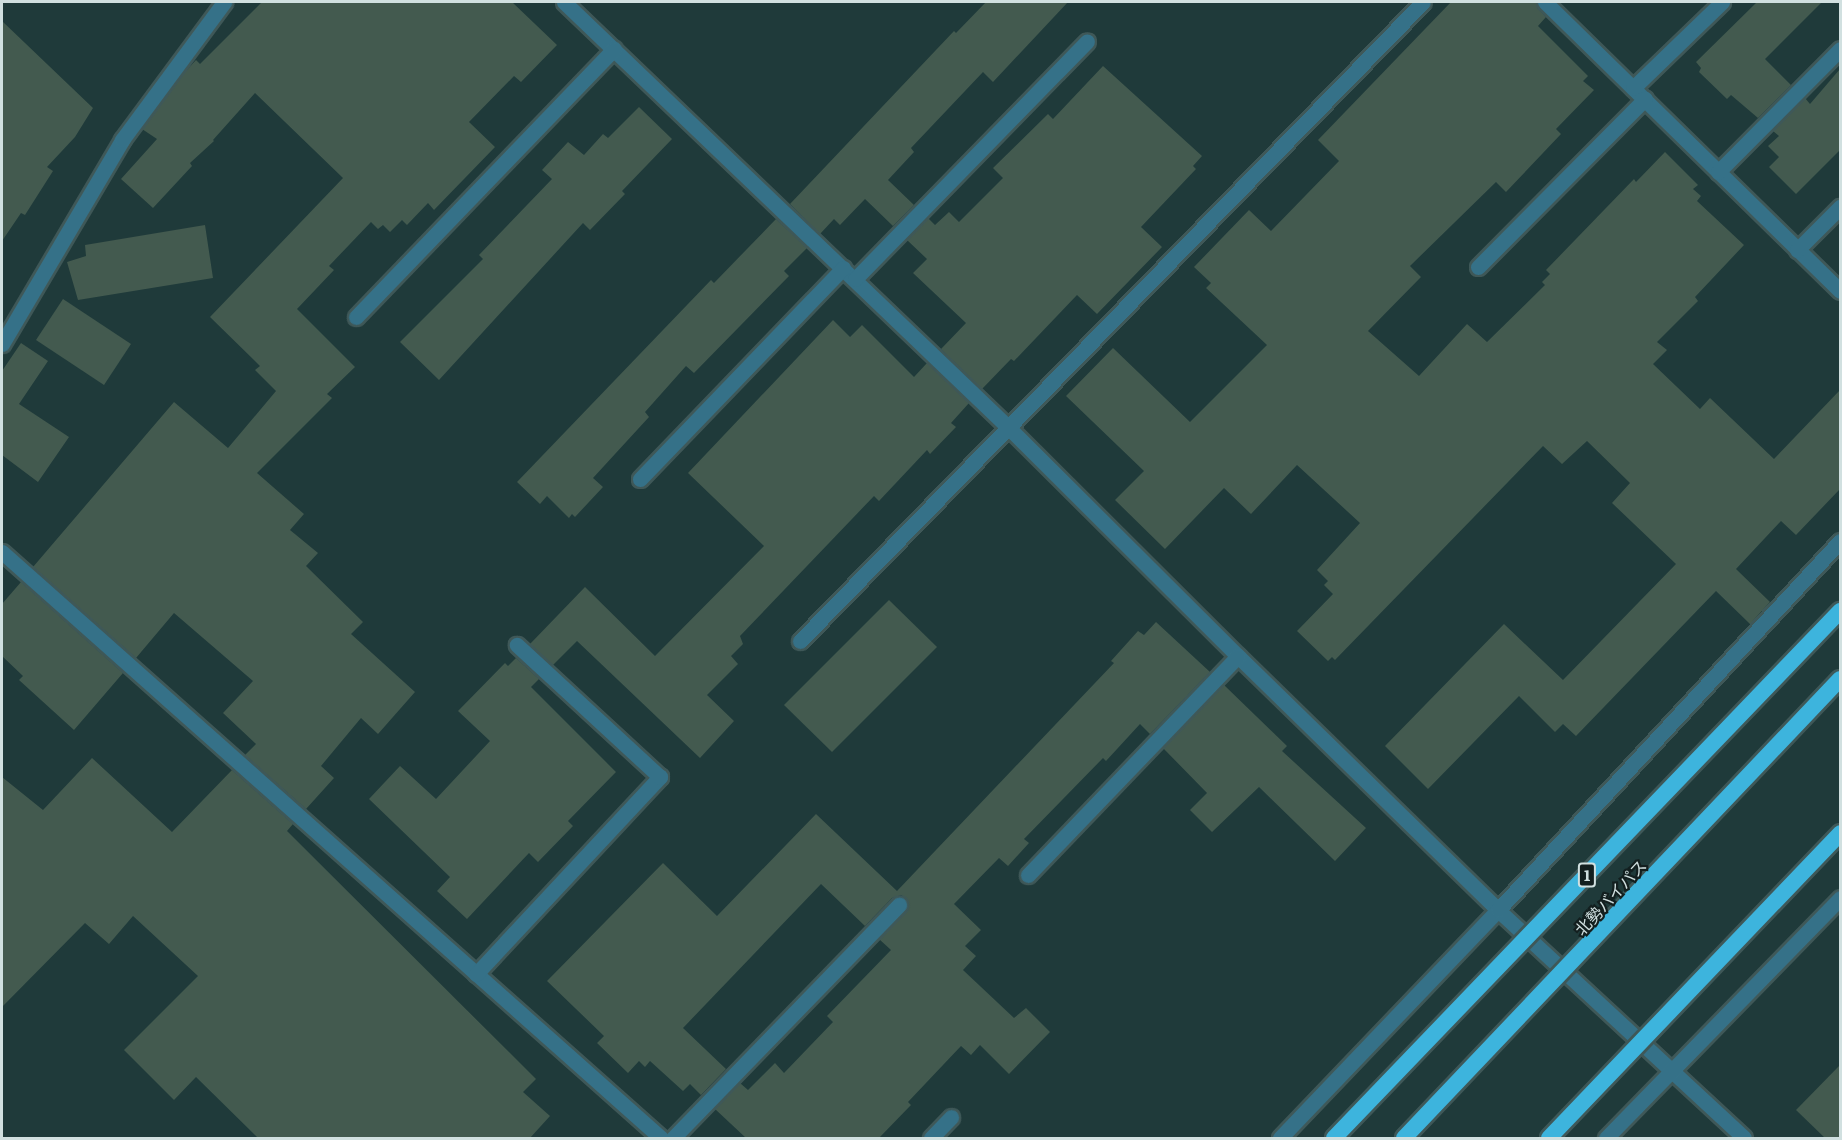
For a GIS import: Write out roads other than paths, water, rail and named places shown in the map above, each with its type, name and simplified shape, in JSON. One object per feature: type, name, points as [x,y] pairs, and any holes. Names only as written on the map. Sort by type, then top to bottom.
[{"type":"highway","name":"1","points":[[1334,1138],[1840,610]]},
{"type":"highway","name":"北勢バイパス","points":[[1404,1138],[1840,679]]},
{"type":"highway","points":[[1549,1138],[1840,832]]},
{"type":"street","points":[[2,344],[122,140],[224,2]]},
{"type":"street","points":[[564,2],[1009,428],[1498,910],[1744,1138]]},
{"type":"street","points":[[800,640],[1423,2]]},
{"type":"street","points":[[1545,2],[1840,291]]},
{"type":"street","points":[[1633,88],[1722,2]]},
{"type":"street","points":[[640,479],[1087,41]]},
{"type":"street","points":[[356,317],[614,48]]},
{"type":"street","points":[[1718,172],[1840,49]]},
{"type":"street","points":[[1478,267],[1645,99]]},
{"type":"street","points":[[1797,250],[1840,207]]},
{"type":"street","points":[[1280,1138],[1498,910],[1840,541]]},
{"type":"street","points":[[2,552],[661,1138]]},
{"type":"street","points":[[476,974],[660,777],[517,645]]},
{"type":"street","points":[[1028,875],[1238,656]]},
{"type":"street","points":[[1606,1138],[1840,898]]},
{"type":"street","points":[[673,1138],[899,904]]},
{"type":"street","points":[[931,1138],[951,1117]]}]
